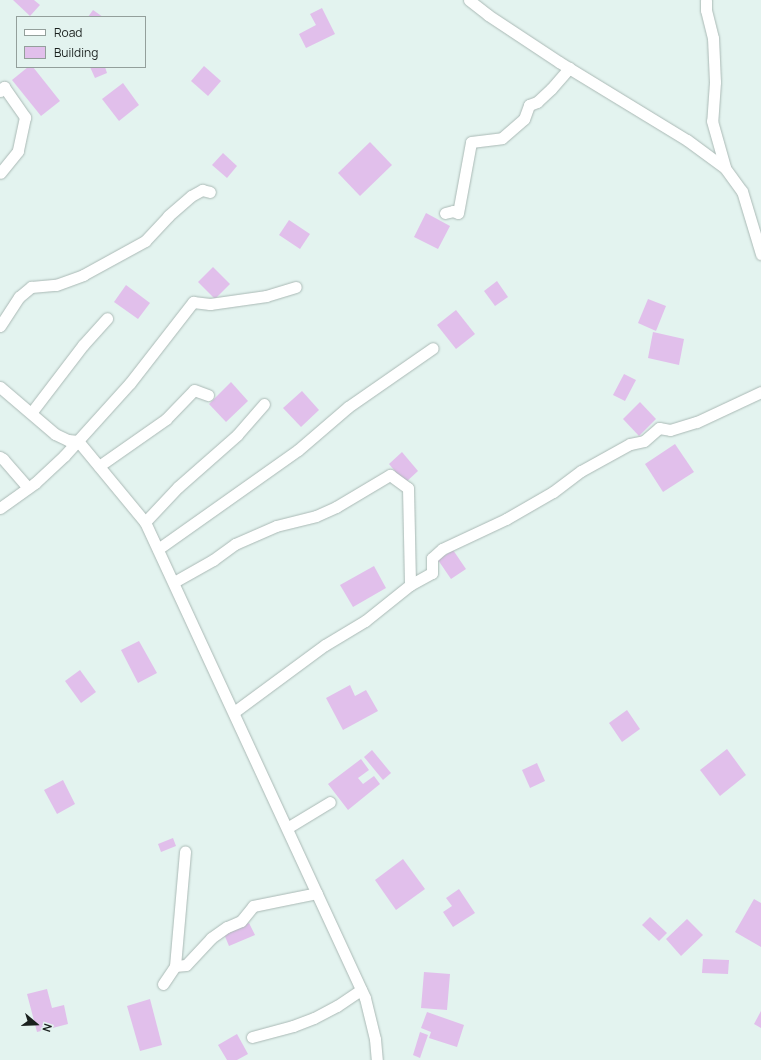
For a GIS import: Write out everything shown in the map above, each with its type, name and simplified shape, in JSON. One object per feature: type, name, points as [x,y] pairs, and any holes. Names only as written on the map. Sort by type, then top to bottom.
[{"type":"street","points":[[469,0],[488,15],[569,68],[710,155],[725,168],[742,191],[761,254]]},
{"type":"street","points":[[706,0],[706,10],[713,38],[715,82],[712,121],[725,168]]},
{"type":"street","points":[[444,213],[453,211],[458,213],[471,142],[502,138],[524,119],[529,105],[536,102],[551,89],[569,68]]},
{"type":"street","points":[[0,90],[4,88],[25,117],[18,151],[0,173]]},
{"type":"street","points":[[0,326],[19,297],[31,287],[56,285],[89,272],[145,241],[168,216],[191,196],[202,190],[210,192]]},
{"type":"street","points":[[0,508],[28,488],[78,441],[130,383],[194,302],[210,304],[266,296],[296,287]]},
{"type":"street","points":[[31,413],[74,356],[108,318]]},
{"type":"street","points":[[158,549],[298,450],[348,407],[433,348]]},
{"type":"street","points":[[0,387],[55,434],[68,440],[78,441],[145,522],[365,998],[375,1039],[377,1060]]},
{"type":"street","points":[[99,466],[166,419],[194,390],[208,395]]},
{"type":"street","points":[[234,712],[325,645],[365,621],[410,585],[432,573],[432,558],[442,549],[506,519],[553,492],[581,471],[630,444],[644,441],[658,428],[670,430],[696,422],[761,392]]},
{"type":"street","points":[[145,522],[178,487],[237,435],[264,404]]},
{"type":"street","points":[[0,457],[28,488]]},
{"type":"street","points":[[174,582],[213,560],[235,544],[276,526],[316,516],[336,507],[390,475],[408,488],[410,585]]},
{"type":"street","points":[[287,828],[330,802]]},
{"type":"street","points":[[163,984],[175,966],[185,851]]},
{"type":"street","points":[[175,966],[186,966],[211,938],[227,927],[242,921],[253,906],[317,893]]},
{"type":"street","points":[[252,1037],[293,1026],[314,1018],[337,1006],[361,990]]},
{"type":"building","points":[[13,0],[34,0],[40,5],[30,16]]},
{"type":"building","points":[[322,8],[335,34],[306,48],[299,34],[316,25],[310,14]]},
{"type":"building","points":[[93,10],[102,16],[89,16]]},
{"type":"building","points":[[204,66],[221,81],[208,96],[191,81]]},
{"type":"building","points":[[27,68],[34,68],[60,101],[41,116],[12,80]]},
{"type":"building","points":[[90,68],[105,68],[107,73],[95,78]]},
{"type":"building","points":[[123,83],[139,105],[119,121],[102,99]]},
{"type":"building","points":[[370,142],[392,165],[360,196],[338,173]]},
{"type":"building","points":[[223,153],[237,166],[227,178],[212,165]]},
{"type":"building","points":[[426,213],[450,226],[438,249],[414,237]]},
{"type":"building","points":[[289,220],[310,234],[300,249],[279,235]]},
{"type":"building","points":[[213,267],[230,284],[215,299],[198,282]]},
{"type":"building","points":[[497,281],[508,297],[495,306],[484,291]]},
{"type":"building","points":[[126,285],[150,303],[138,319],[114,302]]},
{"type":"building","points":[[648,299],[666,306],[656,331],[638,323]]},
{"type":"building","points":[[456,310],[475,334],[456,349],[437,325]]},
{"type":"building","points":[[653,332],[684,339],[679,365],[648,358]]},
{"type":"building","points":[[624,374],[636,380],[625,401],[613,395]]},
{"type":"building","points":[[231,382],[248,401],[226,422],[209,404]]},
{"type":"building","points":[[302,391],[319,410],[301,427],[283,408]]},
{"type":"building","points":[[640,402],[656,419],[639,436],[623,419]]},
{"type":"building","points":[[675,444],[694,472],[663,492],[645,464]]},
{"type":"building","points":[[402,452],[418,471],[405,483],[389,464]]},
{"type":"building","points":[[453,550],[466,569],[451,579],[438,560]]},
{"type":"building","points":[[374,566],[386,588],[353,607],[340,585]]},
{"type":"building","points":[[139,641],[157,673],[138,683],[121,650]]},
{"type":"building","points":[[80,670],[96,692],[81,703],[65,681]]},
{"type":"building","points":[[350,685],[355,696],[366,690],[378,711],[343,730],[326,698]]},
{"type":"building","points":[[627,710],[640,729],[622,742],[609,723]]},
{"type":"building","points":[[727,749],[746,775],[720,796],[700,770]]},
{"type":"building","points":[[372,750],[391,773],[383,780],[364,757]]},
{"type":"building","points":[[361,759],[369,770],[358,778],[363,784],[374,776],[380,784],[348,810],[328,784]]},
{"type":"building","points":[[537,763],[545,781],[530,788],[522,770]]},
{"type":"building","points":[[63,780],[75,804],[57,814],[44,790]]},
{"type":"building","points":[[173,838],[176,846],[161,852],[158,844]]},
{"type":"building","points":[[403,859],[425,889],[396,910],[375,880]]},
{"type":"building","points":[[459,889],[475,913],[453,927],[443,912],[452,906],[446,898]]},
{"type":"building","points":[[754,899],[761,903],[761,947],[735,932]]},
{"type":"building","points":[[650,917],[667,933],[659,941],[642,925]]},
{"type":"building","points":[[687,919],[703,935],[681,956],[666,939]]},
{"type":"building","points":[[249,923],[255,935],[229,946],[224,934]]},
{"type":"building","points":[[703,959],[729,960],[728,974],[702,973]]},
{"type":"building","points":[[424,972],[450,974],[447,1010],[421,1008]]},
{"type":"building","points":[[47,989],[52,1008],[64,1005],[68,1024],[37,1032],[27,994]]},
{"type":"building","points":[[150,999],[162,1045],[140,1051],[127,1006]]},
{"type":"building","points":[[761,1011],[761,1028],[754,1024]]},
{"type":"building","points":[[427,1012],[464,1025],[457,1047],[429,1038],[431,1032],[421,1028]]},
{"type":"building","points":[[420,1032],[428,1035],[420,1058],[413,1055]]},
{"type":"building","points":[[237,1034],[248,1054],[237,1060],[227,1060],[218,1045]]}]
